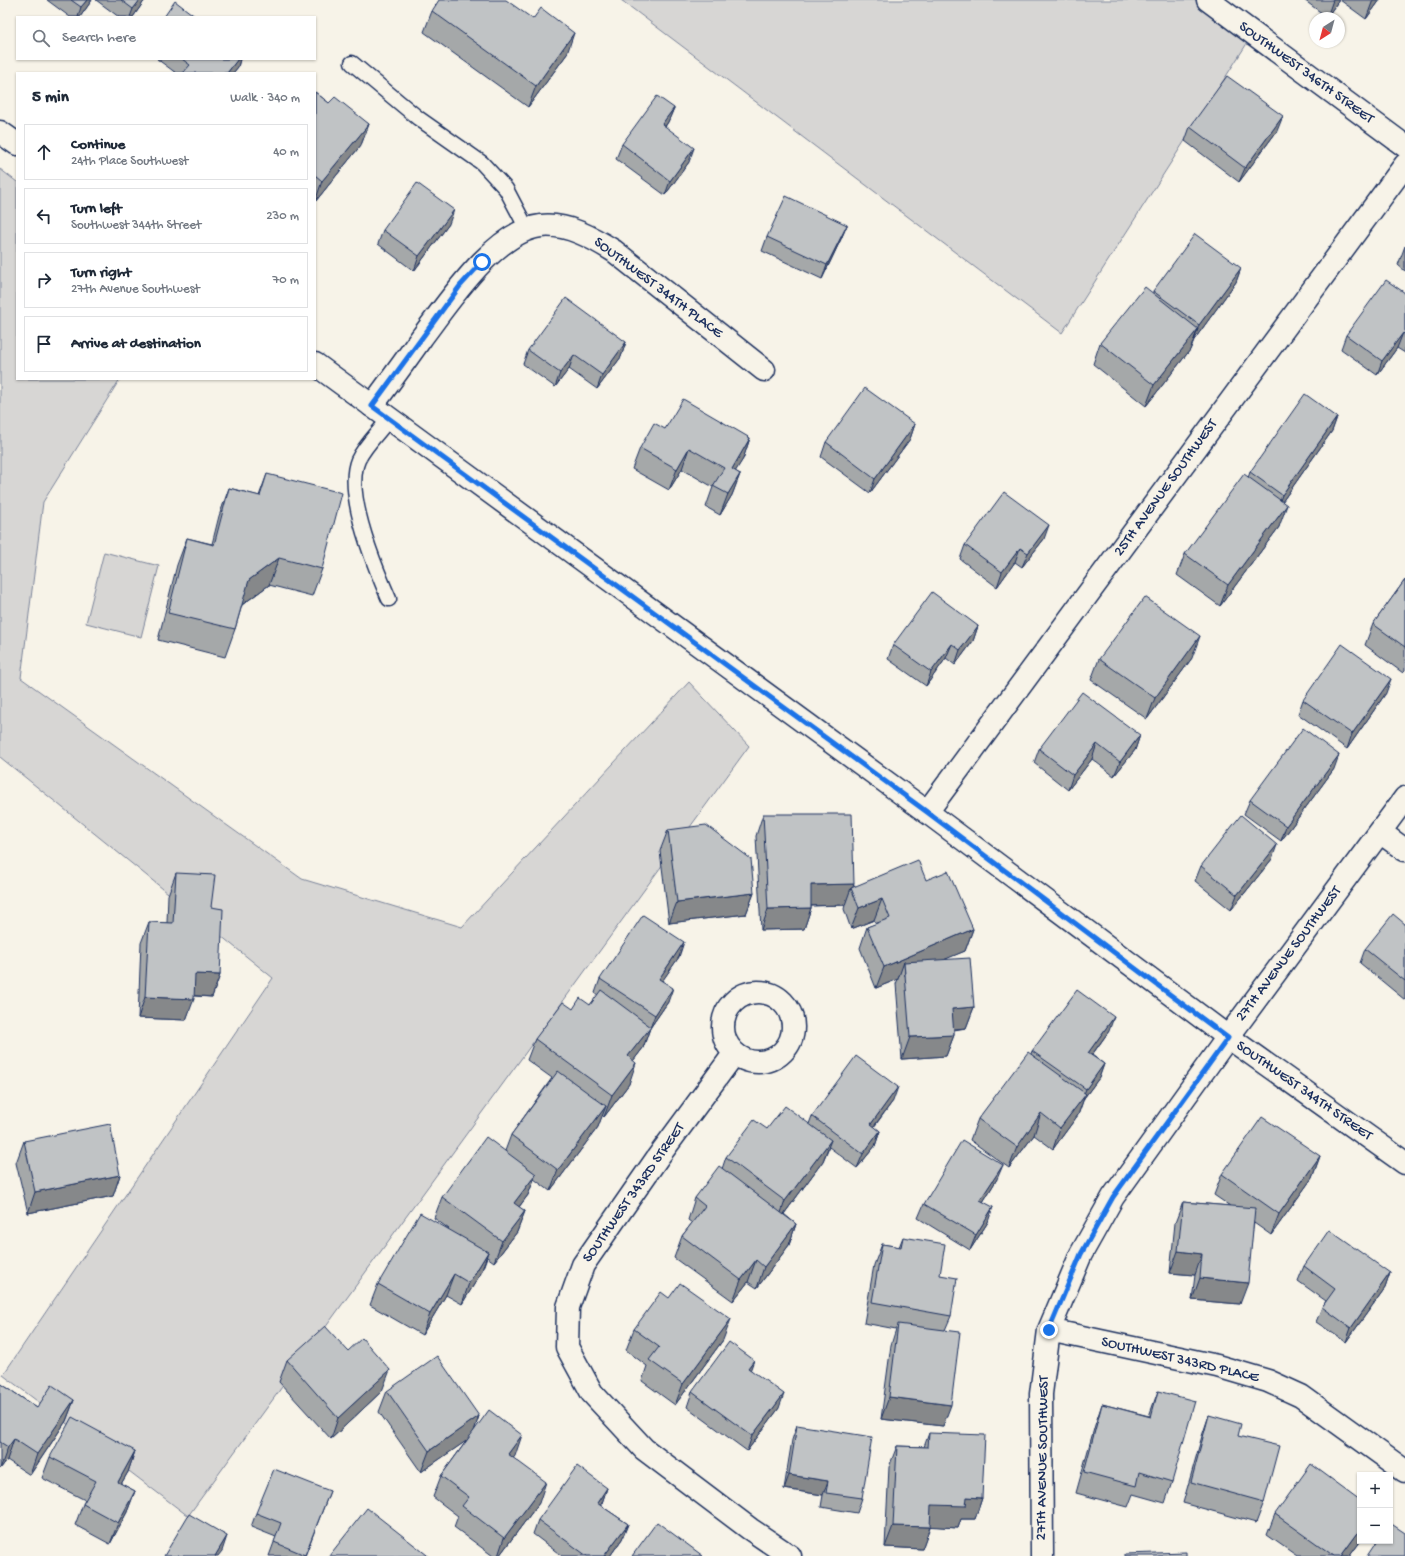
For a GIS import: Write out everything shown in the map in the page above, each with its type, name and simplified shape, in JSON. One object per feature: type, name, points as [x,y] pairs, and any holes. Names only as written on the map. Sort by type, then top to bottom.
[{"type":"street","name":"SOUTHWEST 346TH STREET","points":[[1208,0],[1405,146]]},
{"type":"street","points":[[0,132],[16,143]]},
{"type":"street","name":"25TH AVENUE SOUTHWEST","points":[[927,812],[1405,164]]},
{"type":"street","name":"SOUTHWEST 344TH PLACE","points":[[534,227],[563,228],[593,238],[614,251],[764,370]]},
{"type":"street","points":[[372,406],[460,286],[482,262],[505,243],[534,227]]},
{"type":"street","name":"SOUTHWEST 344TH STREET","points":[[316,365],[927,812],[1228,1038],[1405,1163]]},
{"type":"street","name":"27TH AVENUE SOUTHWEST","points":[[1042,1556],[1041,1394],[1049,1330],[1081,1254],[1113,1197],[1405,798]]},
{"type":"street","points":[[1380,832],[1405,850]]},
{"type":"street","name":"SOUTHWEST 343RD STREET","points":[[734,1054],[658,1157],[583,1266],[568,1307],[567,1347],[592,1393],[644,1449],[750,1529],[790,1556]]},
{"type":"street","name":"SOUTHWEST 343RD PLACE","points":[[1049,1330],[1217,1366],[1268,1381],[1301,1396],[1405,1471]]},
{"type":"lane","points":[[352,63],[418,118],[482,163],[506,189],[534,227]]},
{"type":"lane","points":[[389,419],[362,453],[357,462],[354,487],[363,529],[389,598]]},
{"type":"shaded area","points":[[621,0],[1208,0],[1253,34],[1062,333]]},
{"type":"shaded area","points":[[0,169],[16,181],[16,380],[119,380],[43,502],[21,678],[302,879],[462,927],[689,682],[749,746],[188,1516],[3,1375],[273,978],[0,757]]},
{"type":"shaded area","points":[[104,552],[159,566],[141,637],[86,623]]},
{"type":"building","points":[[71,0],[87,0],[81,7]]},
{"type":"building","points":[[121,0],[140,0],[133,9]]},
{"type":"building","points":[[439,0],[506,0],[533,19],[541,8],[574,33],[536,86],[432,11]]},
{"type":"building","points":[[175,1],[195,16],[165,16]]},
{"type":"building","points":[[183,60],[237,60],[228,72],[184,72],[190,65]]},
{"type":"building","points":[[1227,76],[1283,116],[1245,168],[1190,127]]},
{"type":"building","points":[[316,93],[329,103],[335,97],[369,124],[322,181],[316,176]]},
{"type":"building","points":[[657,96],[674,108],[662,124],[694,148],[670,181],[622,144]]},
{"type":"building","points":[[417,183],[454,210],[419,256],[383,230]]},
{"type":"building","points":[[786,196],[847,225],[827,265],[767,237]]},
{"type":"building","points":[[1195,234],[1241,268],[1199,325],[1153,291]]},
{"type":"building","points":[[1386,280],[1405,293],[1405,335],[1403,333],[1382,361],[1346,335]]},
{"type":"building","points":[[1145,287],[1198,329],[1154,385],[1100,343]]},
{"type":"building","points":[[566,298],[626,342],[602,375],[574,355],[560,373],[528,350]]},
{"type":"building","points":[[865,388],[915,424],[875,479],[826,442]]},
{"type":"building","points":[[1305,394],[1337,417],[1282,495],[1250,472]]},
{"type":"building","points":[[683,399],[750,438],[732,469],[740,474],[728,494],[713,486],[724,468],[689,448],[677,469],[640,448],[654,423],[665,429]]},
{"type":"building","points":[[267,474],[342,493],[322,569],[279,558],[249,580],[235,629],[168,613],[187,538],[214,545],[229,488],[260,496]]},
{"type":"building","points":[[1244,474],[1287,505],[1228,585],[1185,554]]},
{"type":"building","points":[[1004,492],[1049,525],[1028,553],[1020,548],[1002,572],[965,545]]},
{"type":"building","points":[[1405,580],[1405,647],[1373,624]]},
{"type":"building","points":[[932,592],[978,626],[960,650],[952,644],[931,672],[893,645]]},
{"type":"building","points":[[1145,597],[1200,636],[1155,698],[1099,659]]},
{"type":"building","points":[[1342,644],[1391,679],[1352,734],[1303,700]]},
{"type":"building","points":[[1082,692],[1140,735],[1120,762],[1097,744],[1073,775],[1039,749]]},
{"type":"building","points":[[1303,728],[1339,755],[1286,826],[1250,800]]},
{"type":"building","points":[[763,814],[852,814],[854,884],[811,885],[811,908],[768,909]]},
{"type":"building","points":[[1241,815],[1277,845],[1237,895],[1201,866]]},
{"type":"building","points":[[706,825],[751,859],[754,893],[677,902],[668,830]]},
{"type":"building","points":[[918,860],[926,880],[948,871],[973,929],[884,967],[867,927],[890,918],[882,899],[859,908],[851,888]]},
{"type":"building","points":[[176,873],[215,875],[211,907],[223,909],[220,975],[195,974],[194,999],[145,997],[149,922],[173,923]]},
{"type":"building","points":[[1393,914],[1405,924],[1405,981],[1365,949]]},
{"type":"building","points":[[643,915],[684,942],[659,979],[673,988],[655,1015],[600,979]]},
{"type":"building","points":[[970,958],[974,1007],[952,1009],[954,1035],[910,1037],[904,962]]},
{"type":"building","points":[[601,990],[651,1027],[628,1056],[636,1063],[612,1095],[535,1039],[563,1002],[573,1009],[580,998],[590,1005]]},
{"type":"building","points":[[1077,990],[1114,1017],[1088,1053],[1104,1064],[1086,1089],[1032,1051]]},
{"type":"building","points":[[1028,1052],[1086,1094],[1060,1128],[1041,1113],[1017,1147],[978,1119]]},
{"type":"building","points":[[856,1056],[898,1087],[871,1124],[880,1131],[863,1154],[812,1116]]},
{"type":"building","points":[[558,1071],[606,1106],[558,1170],[511,1135]]},
{"type":"building","points":[[785,1106],[831,1140],[785,1201],[726,1157],[754,1120],[767,1129]]},
{"type":"building","points":[[1262,1117],[1320,1156],[1279,1214],[1222,1174]]},
{"type":"building","points":[[110,1124],[120,1175],[35,1192],[24,1141]]},
{"type":"building","points":[[486,1137],[536,1174],[514,1203],[525,1211],[502,1241],[442,1197]]},
{"type":"building","points":[[962,1140],[1003,1165],[980,1200],[993,1207],[976,1235],[924,1204]]},
{"type":"building","points":[[719,1166],[796,1224],[764,1267],[756,1260],[741,1280],[682,1236],[705,1206],[695,1198]]},
{"type":"building","points":[[1183,1202],[1255,1208],[1248,1283],[1200,1278],[1202,1254],[1178,1251]]},
{"type":"building","points":[[420,1213],[488,1252],[469,1283],[454,1274],[430,1314],[378,1284]]},
{"type":"building","points":[[1329,1230],[1390,1273],[1351,1328],[1322,1307],[1335,1289],[1304,1266]]},
{"type":"building","points":[[903,1237],[945,1244],[940,1275],[957,1278],[951,1316],[872,1302],[882,1244],[901,1247]]},
{"type":"building","points":[[680,1283],[731,1319],[683,1384],[649,1360],[659,1347],[634,1329],[661,1292],[669,1298]]},
{"type":"building","points":[[898,1324],[960,1332],[951,1405],[889,1397]]},
{"type":"building","points":[[325,1326],[348,1351],[362,1338],[390,1370],[338,1418],[287,1360]]},
{"type":"building","points":[[729,1342],[754,1360],[748,1368],[784,1394],[752,1436],[692,1392]]},
{"type":"building","points":[[437,1356],[479,1416],[429,1451],[387,1391]]},
{"type":"building","points":[[0,1383],[37,1408],[52,1385],[74,1400],[37,1454],[14,1439],[8,1447],[0,1442]]},
{"type":"building","points":[[1158,1391],[1195,1401],[1172,1482],[1139,1472],[1136,1486],[1084,1472],[1102,1404],[1151,1417]]},
{"type":"building","points":[[489,1410],[522,1435],[508,1454],[546,1482],[504,1538],[462,1506],[469,1497],[441,1476]]},
{"type":"building","points":[[1209,1415],[1241,1424],[1238,1436],[1279,1446],[1264,1502],[1191,1482]]},
{"type":"building","points":[[72,1417],[135,1451],[118,1482],[135,1491],[118,1523],[83,1504],[96,1481],[50,1457]]},
{"type":"building","points":[[797,1425],[872,1437],[862,1498],[826,1493],[828,1481],[789,1475]]},
{"type":"building","points":[[929,1433],[985,1435],[982,1498],[967,1497],[966,1506],[931,1505],[930,1527],[893,1526],[897,1446],[928,1447]]},
{"type":"building","points":[[1311,1464],[1357,1498],[1357,1534],[1341,1556],[1334,1556],[1275,1514]]},
{"type":"building","points":[[577,1466],[607,1488],[597,1503],[628,1524],[604,1556],[587,1556],[538,1520]]},
{"type":"building","points":[[274,1469],[330,1491],[305,1555],[274,1542],[281,1523],[256,1513]]},
{"type":"building","points":[[367,1508],[427,1555],[427,1556],[329,1556]]},
{"type":"building","points":[[189,1514],[227,1536],[215,1556],[164,1556]]},
{"type":"building","points":[[657,1522],[703,1556],[632,1556]]},
{"type":"building","points":[[1393,1525],[1405,1533],[1405,1556],[1367,1556],[1375,1544],[1393,1544]]},
{"type":"building","points":[[1186,1552],[1186,1556],[1125,1556],[1125,1554]]},
{"type":"route","points":[[482,262],[460,286],[372,406],[927,812],[1228,1038],[1113,1197],[1081,1254],[1049,1330]]}]
